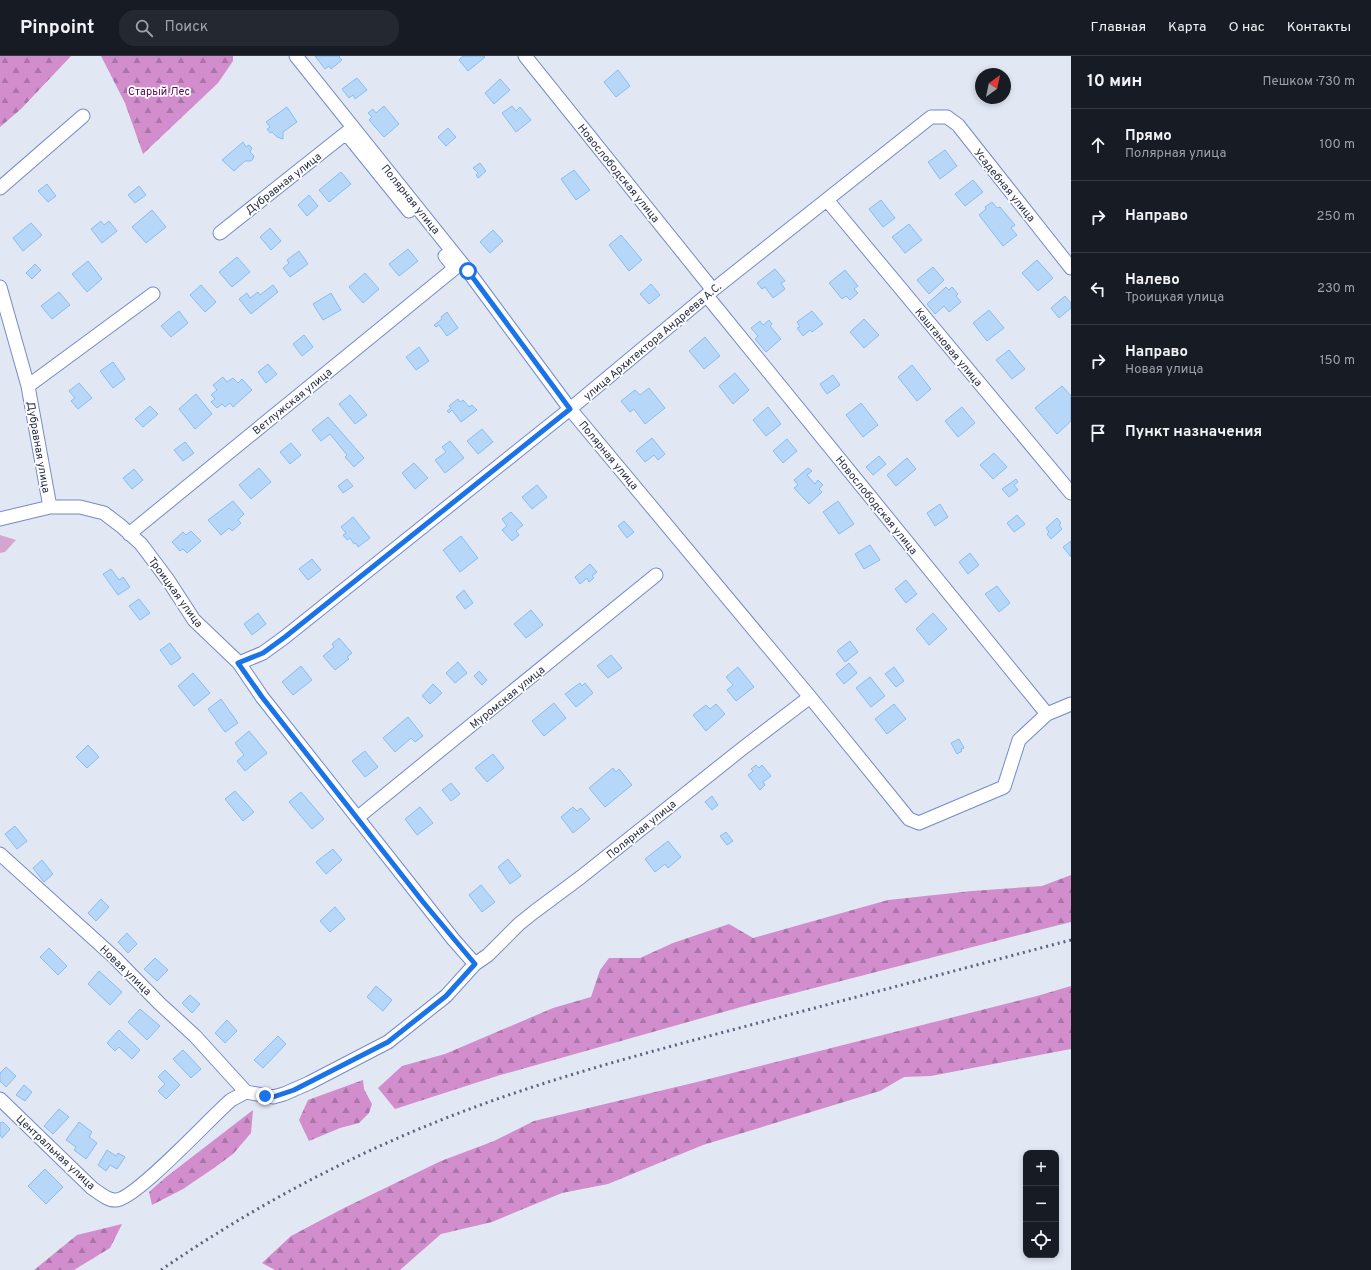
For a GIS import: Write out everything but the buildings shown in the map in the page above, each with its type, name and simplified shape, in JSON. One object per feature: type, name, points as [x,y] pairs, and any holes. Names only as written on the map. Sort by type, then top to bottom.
[{"type":"street","name":"Полярная улица","points":[[296,56],[468,271],[570,409],[810,697],[909,819],[919,823],[1004,787],[1019,740],[1047,714]]},
{"type":"street","name":"Новослободская улица","points":[[525,56],[710,293],[1047,714]]},
{"type":"street","points":[[0,188],[83,116]]},
{"type":"street","name":"улица Архитектора Андреева А.С.","points":[[238,663],[263,653],[285,637],[570,409],[710,293],[931,117]]},
{"type":"street","name":"Усадебная улица","points":[[931,117],[947,117],[958,125],[1071,268]]},
{"type":"street","name":"Полярная улица","points":[[346,133],[455,268]]},
{"type":"street","name":"Дубравная улица","points":[[220,233],[346,133]]},
{"type":"street","name":"Каштановая улица","points":[[827,200],[1071,493]]},
{"type":"street","name":"Ветлужская улица","points":[[129,534],[455,268]]},
{"type":"street","name":"Дубравная улица","points":[[0,287],[28,386],[50,507]]},
{"type":"street","name":"Дубравная улица","points":[[28,386],[153,294]]},
{"type":"street","name":"Троицкая улица","points":[[0,519],[50,507],[80,507],[104,513],[141,544],[168,580],[194,620],[238,663],[262,697],[357,818],[449,934],[475,964]]},
{"type":"street","name":"Муромская улица","points":[[357,818],[656,575]]},
{"type":"street","name":"Полярная улица","points":[[475,964],[488,955],[519,924],[534,912],[581,877],[743,748],[810,697]]},
{"type":"street","points":[[1047,714],[1071,704]]},
{"type":"street","name":"Новая улица","points":[[0,854],[115,958],[159,1003],[195,1036],[246,1092]]},
{"type":"street","points":[[246,1092],[273,1097],[284,1094],[309,1083],[388,1042],[446,996],[475,964]]},
{"type":"street","name":"Центральная улица","points":[[0,1099],[92,1188],[104,1196],[115,1200],[123,1198],[138,1188],[222,1107],[246,1092]]},
{"type":"shaded area","points":[[0,535],[16,540],[5,552],[0,553]]},
{"type":"green space","points":[[0,56],[71,56],[21,109],[0,127]]},
{"type":"green space","name":"Старый Лес","points":[[101,56],[233,56],[233,61],[218,83],[143,154],[125,103]]},
{"type":"green space","points":[[1071,875],[1071,922],[741,1007],[497,1076],[395,1109],[378,1088],[402,1066],[445,1054],[553,1008],[591,997],[600,970],[609,958],[640,958],[673,943],[729,924],[753,938],[888,900],[972,891],[1042,886]]},
{"type":"green space","points":[[1071,986],[1071,1049],[931,1076],[904,1077],[880,1091],[703,1145],[608,1184],[562,1193],[492,1222],[441,1234],[400,1270],[275,1270],[262,1263],[291,1236],[344,1208],[441,1161],[494,1141],[534,1121],[697,1082],[1037,996]]},
{"type":"green space","points":[[363,1080],[364,1089],[372,1104],[369,1113],[359,1123],[340,1128],[309,1141],[299,1120],[308,1100]]},
{"type":"green space","points":[[253,1110],[251,1133],[233,1154],[183,1189],[152,1205],[149,1192],[166,1177]]},
{"type":"green space","points":[[122,1224],[110,1248],[74,1270],[34,1270],[77,1235]]},
{"type":"railway","points":[[161,1270],[262,1206],[368,1151],[441,1120],[523,1090],[647,1053],[1071,940]]},
{"type":"route","points":[[265,1096],[273,1097],[294,1090],[388,1042],[446,996],[475,964],[423,902],[262,697],[238,663],[263,653],[285,637],[570,409],[468,271]]}]
